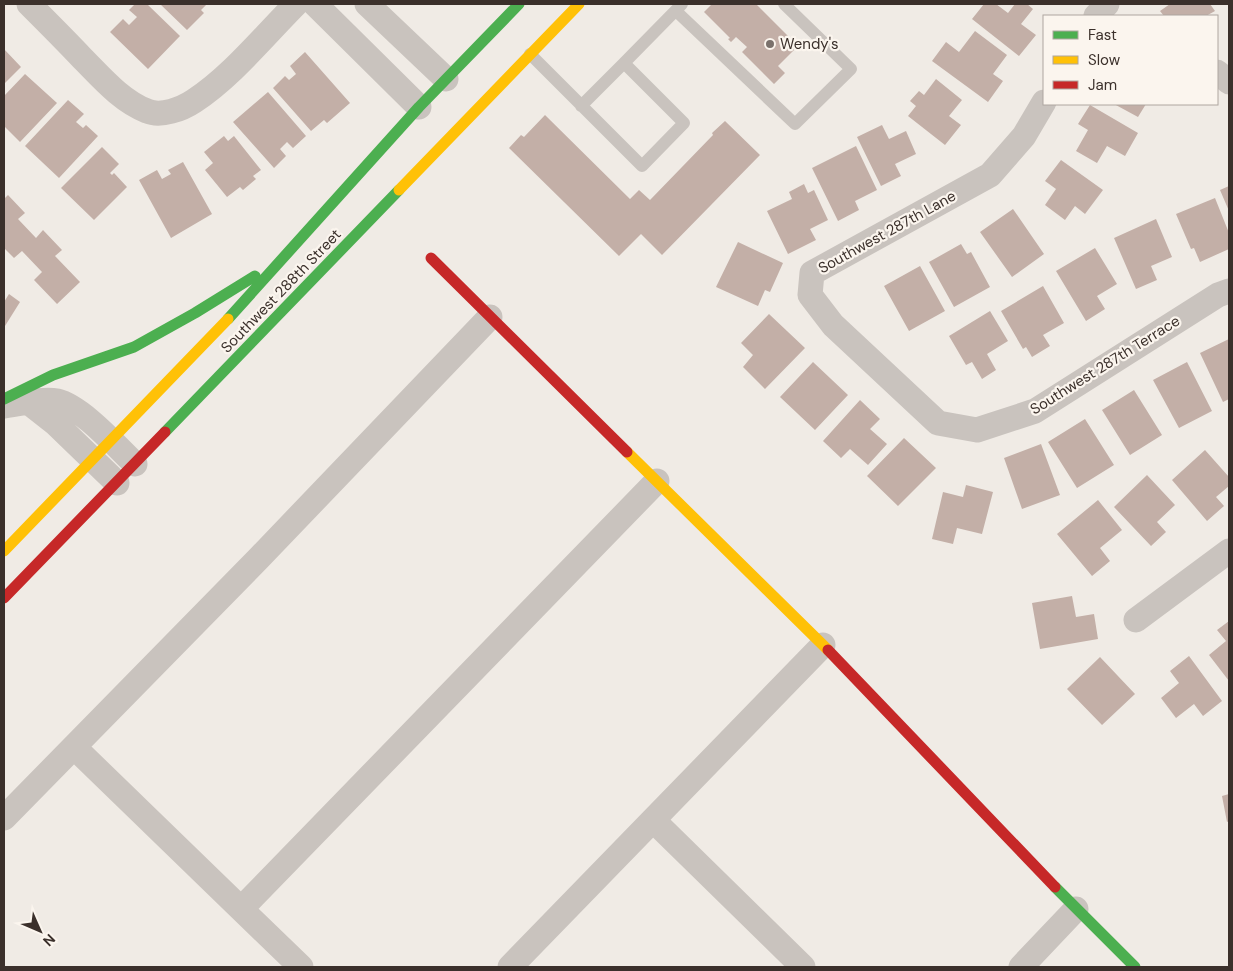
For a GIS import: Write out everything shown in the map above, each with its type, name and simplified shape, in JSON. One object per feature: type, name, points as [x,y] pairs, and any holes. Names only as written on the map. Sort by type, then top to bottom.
[{"type":"main road","name":"Southwest 288th Street","points":[[4,551],[211,338],[418,107],[519,4]]},
{"type":"main road","name":"Southwest 288th Street","points":[[4,598],[579,4]]},
{"type":"main road","points":[[431,258],[823,645],[1076,910],[1135,967]]},
{"type":"main road","points":[[4,399],[53,375],[134,347],[180,322],[280,261]]},
{"type":"street","points":[[29,4],[106,82],[127,100],[148,112],[177,110],[194,101],[224,75],[296,4]]},
{"type":"street","points":[[315,4],[418,107]]},
{"type":"street","points":[[367,4],[446,79]]},
{"type":"street","points":[[1097,15],[1107,4]]},
{"type":"street","points":[[1218,73],[1229,82]]},
{"type":"street","name":"Southwest 287th Lane","points":[[977,430],[938,423],[833,325],[810,295],[812,273],[990,175],[1024,136],[1043,104]]},
{"type":"street","name":"Southwest 287th Terrace","points":[[977,430],[1035,411],[1218,295],[1229,291]]},
{"type":"street","points":[[4,818],[259,558],[490,317]]},
{"type":"street","points":[[4,406],[28,402],[57,401],[80,414],[135,464]]},
{"type":"street","points":[[28,402],[56,424],[117,483]]},
{"type":"street","points":[[241,909],[657,481]]},
{"type":"street","points":[[1136,620],[1229,550]]},
{"type":"street","points":[[510,967],[823,645]]},
{"type":"street","points":[[74,747],[301,967]]},
{"type":"street","points":[[653,820],[803,967]]},
{"type":"street","points":[[1021,967],[1076,910]]},
{"type":"lane","points":[[581,106],[679,7],[795,124],[851,69],[784,4]]},
{"type":"lane","points":[[530,54],[642,166],[684,123],[624,63]]},
{"type":"building","points":[[135,4],[147,4],[180,36],[148,69],[110,32],[123,19],[129,25],[137,17],[129,10]]},
{"type":"building","points":[[160,4],[207,4],[201,10],[204,13],[187,30]]},
{"type":"building","name":"Wendy's","points":[[712,4],[756,4],[798,46],[778,66],[785,73],[774,84],[742,52],[747,47],[736,37],[731,42],[728,39],[730,38],[704,12]]},
{"type":"building","points":[[984,4],[996,4],[1008,13],[1015,4],[1027,4],[1033,9],[1021,24],[1036,35],[1019,56],[972,19]]},
{"type":"building","points":[[1170,4],[1210,4],[1215,11],[1208,15],[1163,15],[1160,11]]},
{"type":"building","points":[[975,31],[1007,55],[993,74],[1003,81],[988,102],[932,61],[946,42],[959,52]]},
{"type":"building","points":[[4,49],[21,67],[4,84]]},
{"type":"building","points":[[305,52],[350,103],[327,123],[324,120],[311,131],[273,88],[285,76],[289,80],[296,74],[290,66]]},
{"type":"building","points":[[25,74],[57,103],[20,142],[4,126],[4,96]]},
{"type":"building","points":[[936,79],[962,100],[949,116],[961,125],[945,145],[908,116],[916,106],[910,101],[919,91],[924,95]]},
{"type":"building","points":[[268,92],[306,136],[293,148],[287,142],[280,149],[286,156],[274,168],[233,122]]},
{"type":"building","points":[[68,100],[84,114],[76,122],[83,128],[86,125],[98,136],[59,178],[25,146]]},
{"type":"building","points":[[1090,105],[1138,133],[1125,156],[1107,146],[1097,163],[1076,151],[1088,130],[1078,124]]},
{"type":"building","points":[[1116,105],[1145,105],[1138,117]]},
{"type":"building","points":[[545,115],[630,199],[639,190],[650,200],[725,121],[760,155],[662,255],[641,234],[619,256],[509,148],[521,135],[524,137]]},
{"type":"building","points":[[882,125],[889,139],[906,131],[916,154],[895,164],[901,176],[881,186],[857,137]]},
{"type":"building","points":[[224,136],[228,141],[234,136],[261,170],[253,176],[256,179],[243,190],[240,187],[227,197],[205,170],[213,163],[204,152]]},
{"type":"building","points":[[856,146],[877,190],[855,201],[859,210],[838,221],[812,168]]},
{"type":"building","points":[[102,147],[119,164],[110,173],[112,175],[114,173],[127,187],[94,220],[61,188]]},
{"type":"building","points":[[1061,160],[1103,190],[1085,214],[1075,206],[1065,220],[1045,205],[1056,189],[1045,181]]},
{"type":"building","points":[[183,162],[212,214],[171,238],[139,180],[157,170],[162,179],[171,174],[168,170]]},
{"type":"building","points":[[804,184],[808,193],[814,190],[828,220],[810,229],[816,240],[788,254],[767,211],[792,199],[789,192]]},
{"type":"building","points":[[1229,186],[1229,211],[1220,190]]},
{"type":"building","points":[[8,195],[25,213],[18,219],[36,238],[43,230],[62,250],[55,256],[80,282],[57,304],[34,280],[42,272],[22,251],[14,258],[4,248],[4,199]]},
{"type":"building","points":[[1215,198],[1229,233],[1229,249],[1200,262],[1194,248],[1191,249],[1176,214]]},
{"type":"building","points":[[1013,209],[1044,254],[1012,277],[980,232]]},
{"type":"building","points":[[1156,219],[1172,257],[1151,266],[1157,280],[1136,289],[1114,238]]},
{"type":"building","points":[[738,242],[783,263],[770,292],[765,290],[758,306],[716,287]]},
{"type":"building","points":[[961,244],[967,254],[971,252],[990,287],[954,307],[929,262]]},
{"type":"building","points":[[1095,248],[1117,284],[1097,296],[1105,309],[1086,321],[1056,271]]},
{"type":"building","points":[[920,266],[945,311],[909,331],[884,286]]},
{"type":"building","points":[[1043,286],[1064,323],[1043,335],[1050,346],[1032,357],[1026,347],[1023,349],[1001,311]]},
{"type":"building","points":[[9,294],[20,302],[5,326],[4,302]]},
{"type":"building","points":[[990,311],[1008,341],[987,354],[996,370],[982,379],[972,362],[966,365],[949,336]]},
{"type":"building","points":[[769,314],[805,348],[765,389],[743,367],[753,355],[741,343]]},
{"type":"building","points":[[1229,339],[1229,399],[1223,402],[1200,353]]},
{"type":"building","points":[[813,362],[848,395],[815,430],[780,397]]},
{"type":"building","points":[[1187,362],[1212,411],[1179,428],[1153,380]]},
{"type":"building","points":[[1134,390],[1162,435],[1130,455],[1102,410]]},
{"type":"building","points":[[860,400],[880,419],[870,429],[887,444],[868,465],[850,449],[841,458],[823,441]]},
{"type":"building","points":[[1085,419],[1114,465],[1077,488],[1048,442]]},
{"type":"building","points":[[904,438],[936,468],[898,506],[867,476]]},
{"type":"building","points":[[1041,444],[1060,495],[1022,509],[1004,458]]},
{"type":"building","points":[[1205,450],[1229,477],[1229,486],[1216,497],[1224,506],[1207,521],[1172,480]]},
{"type":"building","points":[[1147,475],[1175,505],[1157,522],[1166,532],[1151,546],[1114,507]]},
{"type":"building","points":[[966,485],[993,492],[982,534],[957,528],[953,544],[932,539],[943,492],[963,497]]},
{"type":"building","points":[[1098,500],[1122,530],[1100,548],[1110,561],[1092,576],[1057,534]]},
{"type":"building","points":[[1072,596],[1076,617],[1094,614],[1098,639],[1040,649],[1032,603]]},
{"type":"building","points":[[1229,621],[1229,681],[1209,655],[1226,641],[1217,630]]},
{"type":"building","points":[[1189,656],[1222,701],[1203,716],[1194,704],[1176,718],[1161,698],[1179,683],[1170,671]]},
{"type":"building","points":[[1100,657],[1135,694],[1102,725],[1067,689]]},
{"type":"building","points":[[1229,794],[1229,821],[1227,822],[1222,796]]},
{"type":"traffic: fast","points":[[228,319],[419,107],[519,4]]},
{"type":"traffic: fast","points":[[165,432],[399,190]]},
{"type":"traffic: fast","points":[[4,399],[53,375],[134,347],[195,313],[255,276]]},
{"type":"traffic: fast","points":[[1055,887],[1135,967]]},
{"type":"traffic: slow","points":[[399,190],[579,4]]},
{"type":"traffic: slow","points":[[4,551],[228,319]]},
{"type":"traffic: slow","points":[[627,452],[828,650]]},
{"type":"traffic: jam","points":[[431,258],[627,452]]},
{"type":"traffic: jam","points":[[4,598],[165,432]]},
{"type":"traffic: jam","points":[[828,650],[1055,887]]},
{"type":"place","name":"Wendy's","points":[[770,44]]}]
